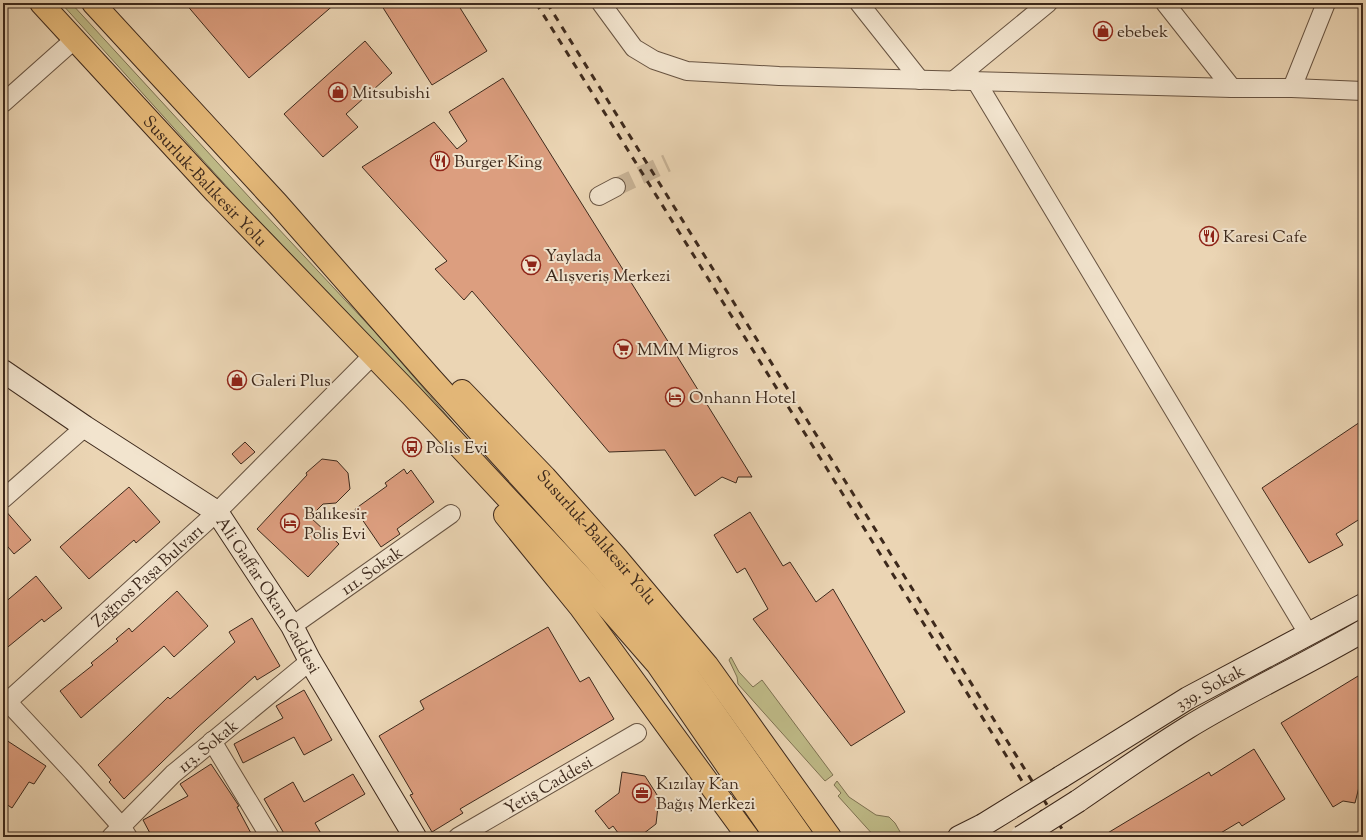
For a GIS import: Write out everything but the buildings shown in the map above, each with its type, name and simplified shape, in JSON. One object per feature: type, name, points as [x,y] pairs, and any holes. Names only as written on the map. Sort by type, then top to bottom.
[{"type":"highway","name":"Susurluk-Balıkesir Yolu","points":[[41,3],[216,193],[373,355],[582,578],[657,664],[776,837]]},
{"type":"highway","name":"Susurluk-Balıkesir Yolu","points":[[93,3],[333,265],[430,377],[596,561],[666,644],[802,837]]},
{"type":"highway","name":"Susurluk-Balıkesir Yolu","points":[[333,265],[386,312],[545,477],[617,558],[707,665],[830,837]]},
{"type":"highway","name":"Susurluk-Balıkesir Yolu","points":[[373,355],[580,607],[748,837]]},
{"type":"main road","name":"Ali Gaffar Okan Caddesi","points":[[3,371],[217,512],[292,626],[310,661],[415,837]]},
{"type":"main road","name":"339. Sokak","points":[[959,837],[983,825],[1188,698],[1363,605]]},
{"type":"main road","name":"339. Sokak","points":[[1021,837],[1187,728],[1253,690],[1335,647],[1363,630]]},
{"type":"street","points":[[601,3],[634,48],[654,60],[688,71],[779,76],[1363,91]]},
{"type":"street","points":[[859,3],[920,80]]},
{"type":"street","points":[[953,81],[1048,3]]},
{"type":"street","points":[[1165,3],[1232,88]]},
{"type":"street","points":[[1292,88],[1326,3]]},
{"type":"street","points":[[3,103],[75,39]]},
{"type":"street","points":[[976,81],[1309,635]]},
{"type":"street","points":[[599,196],[616,187]]},
{"type":"street","name":"Zağnos Paşa Bulvarı","points":[[4,702],[217,512],[373,355]]},
{"type":"street","points":[[3,499],[85,426]]},
{"type":"street","name":"111. Sokak","points":[[292,626],[451,514]]},
{"type":"street","name":"113. Sokak","points":[[120,833],[173,774],[310,661]]},
{"type":"street","points":[[4,702],[73,772],[120,833]]},
{"type":"street","name":"Yetiş Caddesi","points":[[458,837],[637,733]]},
{"type":"street","points":[[212,741],[270,837]]},
{"type":"shaded area","points":[[61,3],[71,3],[375,332],[461,433],[239,200]]},
{"type":"shaded area","points":[[731,657],[739,672],[753,687],[762,680],[833,775],[825,781],[738,684],[737,677],[729,660]]},
{"type":"shaded area","points":[[837,781],[849,797],[876,815],[889,817],[895,823],[903,837],[875,837],[838,796],[841,793],[834,785]]},
{"type":"tunnel","points":[[616,187],[667,163]]},
{"type":"railway","points":[[536,3],[1057,837]]},
{"type":"railway","points":[[547,3],[1067,837]]},
{"type":"place","name":"ebebek","points":[[1103,31]]},
{"type":"place","name":"Mitsubishi","points":[[338,92]]},
{"type":"place","name":"Burger King","points":[[440,161]]},
{"type":"place","name":"Karesi Cafe","points":[[1209,236]]},
{"type":"place","name":"Yaylada Alışveriş Merkezi","points":[[531,265]]},
{"type":"place","name":"MMM Migros","points":[[623,349]]},
{"type":"place","name":"Galeri Plus","points":[[237,380]]},
{"type":"place","name":"Onhann Hotel","points":[[675,397]]},
{"type":"place","name":"Polis Evi","points":[[412,447]]},
{"type":"place","name":"Balıkesir Polis Evi","points":[[290,523]]},
{"type":"place","name":"Kızılay Kan Bağış Merkezi","points":[[642,793]]}]
